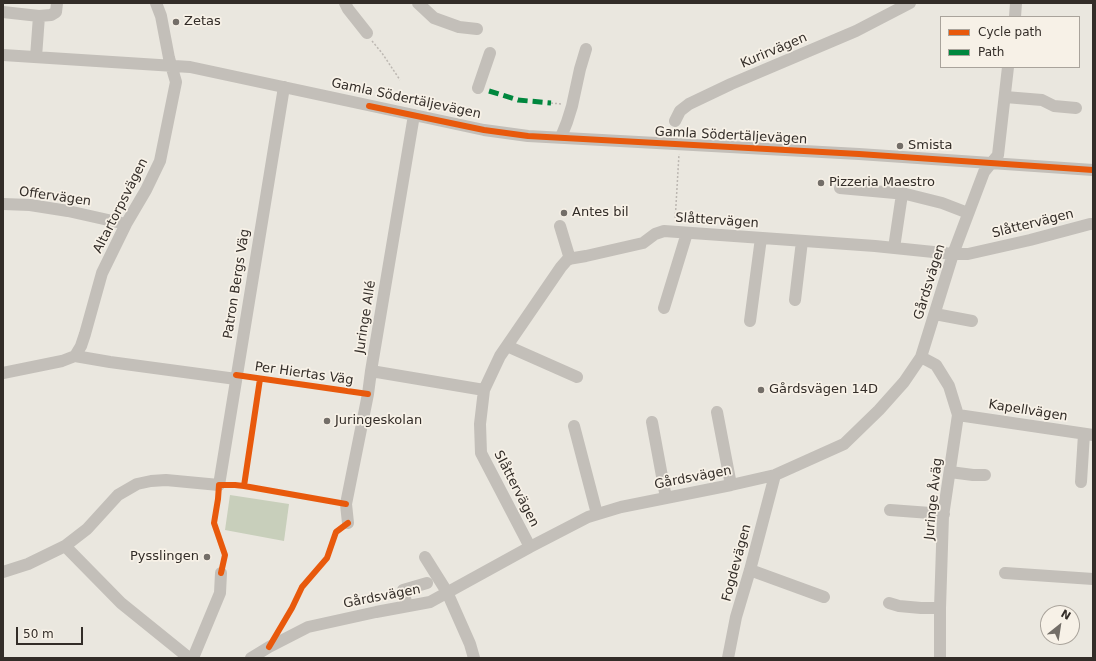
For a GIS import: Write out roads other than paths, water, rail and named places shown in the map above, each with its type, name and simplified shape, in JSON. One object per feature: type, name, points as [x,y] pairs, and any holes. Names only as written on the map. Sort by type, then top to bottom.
[{"type":"street","points":[[3,12],[39,16],[51,15],[56,12],[57,3]]},
{"type":"street","name":"Altartorpsvägen","points":[[75,356],[85,334],[102,273],[126,224],[146,190],[160,161],[176,82],[169,58],[161,16],[156,3]]},
{"type":"street","points":[[345,3],[367,33]]},
{"type":"street","points":[[418,3],[434,18],[459,27],[477,30]]},
{"type":"street","name":"Kurirvägen","points":[[675,121],[680,110],[689,104],[731,84],[856,31],[910,3]]},
{"type":"street","points":[[1014,16],[1016,3]]},
{"type":"street","points":[[36,57],[39,16]]},
{"type":"street","points":[[560,137],[572,106],[586,49]]},
{"type":"street","points":[[478,88],[490,53]]},
{"type":"street","name":"Gamla Södertäljevägen","points":[[3,55],[190,67],[484,130],[528,136],[851,154],[1093,170]]},
{"type":"street","name":"Gårdsvägen","points":[[251,658],[308,627],[430,602],[446,592],[588,517],[621,507],[775,475],[844,444],[904,382],[921,357],[953,254],[968,213],[984,172],[998,155],[1008,68]]},
{"type":"street","name":"Patron Bergs Väg","points":[[66,546],[86,530],[118,495],[136,484],[166,480],[219,485],[284,87]]},
{"type":"street","points":[[1004,97],[1042,100],[1054,106],[1076,108]]},
{"type":"street","name":"Juringe Allé","points":[[348,523],[346,504],[368,394],[414,115]]},
{"type":"street","points":[[840,188],[902,194],[942,203],[968,213]]},
{"type":"street","points":[[894,248],[902,194]]},
{"type":"street","name":"Offervägen","points":[[3,204],[30,205],[68,211],[126,224]]},
{"type":"street","name":"Slåttervägen","points":[[530,547],[481,453],[480,424],[484,390],[500,356],[568,259],[643,243],[655,234],[664,231],[968,254],[1093,224]]},
{"type":"street","points":[[560,226],[570,258]]},
{"type":"street","points":[[664,308],[681,232]]},
{"type":"street","points":[[750,321],[761,238]]},
{"type":"street","points":[[795,300],[802,241]]},
{"type":"street","points":[[935,314],[972,321]]},
{"type":"street","points":[[507,346],[577,377]]},
{"type":"street","name":"Per Hiertas Väg","points":[[3,373],[62,361],[75,356],[236,379]]},
{"type":"street","name":"Juringe Åväg","points":[[921,357],[936,365],[949,386],[958,415],[944,514],[940,608],[940,658]]},
{"type":"street","points":[[371,371],[484,390]]},
{"type":"street","points":[[718,412],[731,485]]},
{"type":"street","name":"Kapellvägen","points":[[958,415],[1089,434]]},
{"type":"street","points":[[652,422],[666,498]]},
{"type":"street","points":[[574,426],[597,514]]},
{"type":"street","points":[[1081,482],[1089,434]]},
{"type":"street","points":[[950,472],[984,475]]},
{"type":"street","name":"Fogdevägen","points":[[728,658],[736,617],[775,475]]},
{"type":"street","points":[[890,510],[944,514]]},
{"type":"street","points":[[3,572],[28,564],[66,546],[121,603],[189,658]]},
{"type":"street","points":[[425,557],[446,592],[470,644],[474,658]]},
{"type":"street","points":[[750,570],[824,597]]},
{"type":"street","points":[[193,658],[220,593],[221,573]]},
{"type":"street","points":[[1006,573],[1093,579]]},
{"type":"street","points":[[407,606],[403,590],[427,583]]},
{"type":"street","points":[[889,603],[899,606],[940,608]]},
{"type":"place","name":"Zetas","points":[[176,22]]},
{"type":"place","name":"Smista","points":[[900,146]]},
{"type":"place","name":"Pizzeria Maestro","points":[[821,183]]},
{"type":"place","name":"Antes bil","points":[[564,213]]},
{"type":"place","name":"Gårdsvägen 14D","points":[[761,390]]},
{"type":"place","name":"Juringeskolan","points":[[327,421]]},
{"type":"place","name":"Pysslingen","points":[[207,557]]}]
